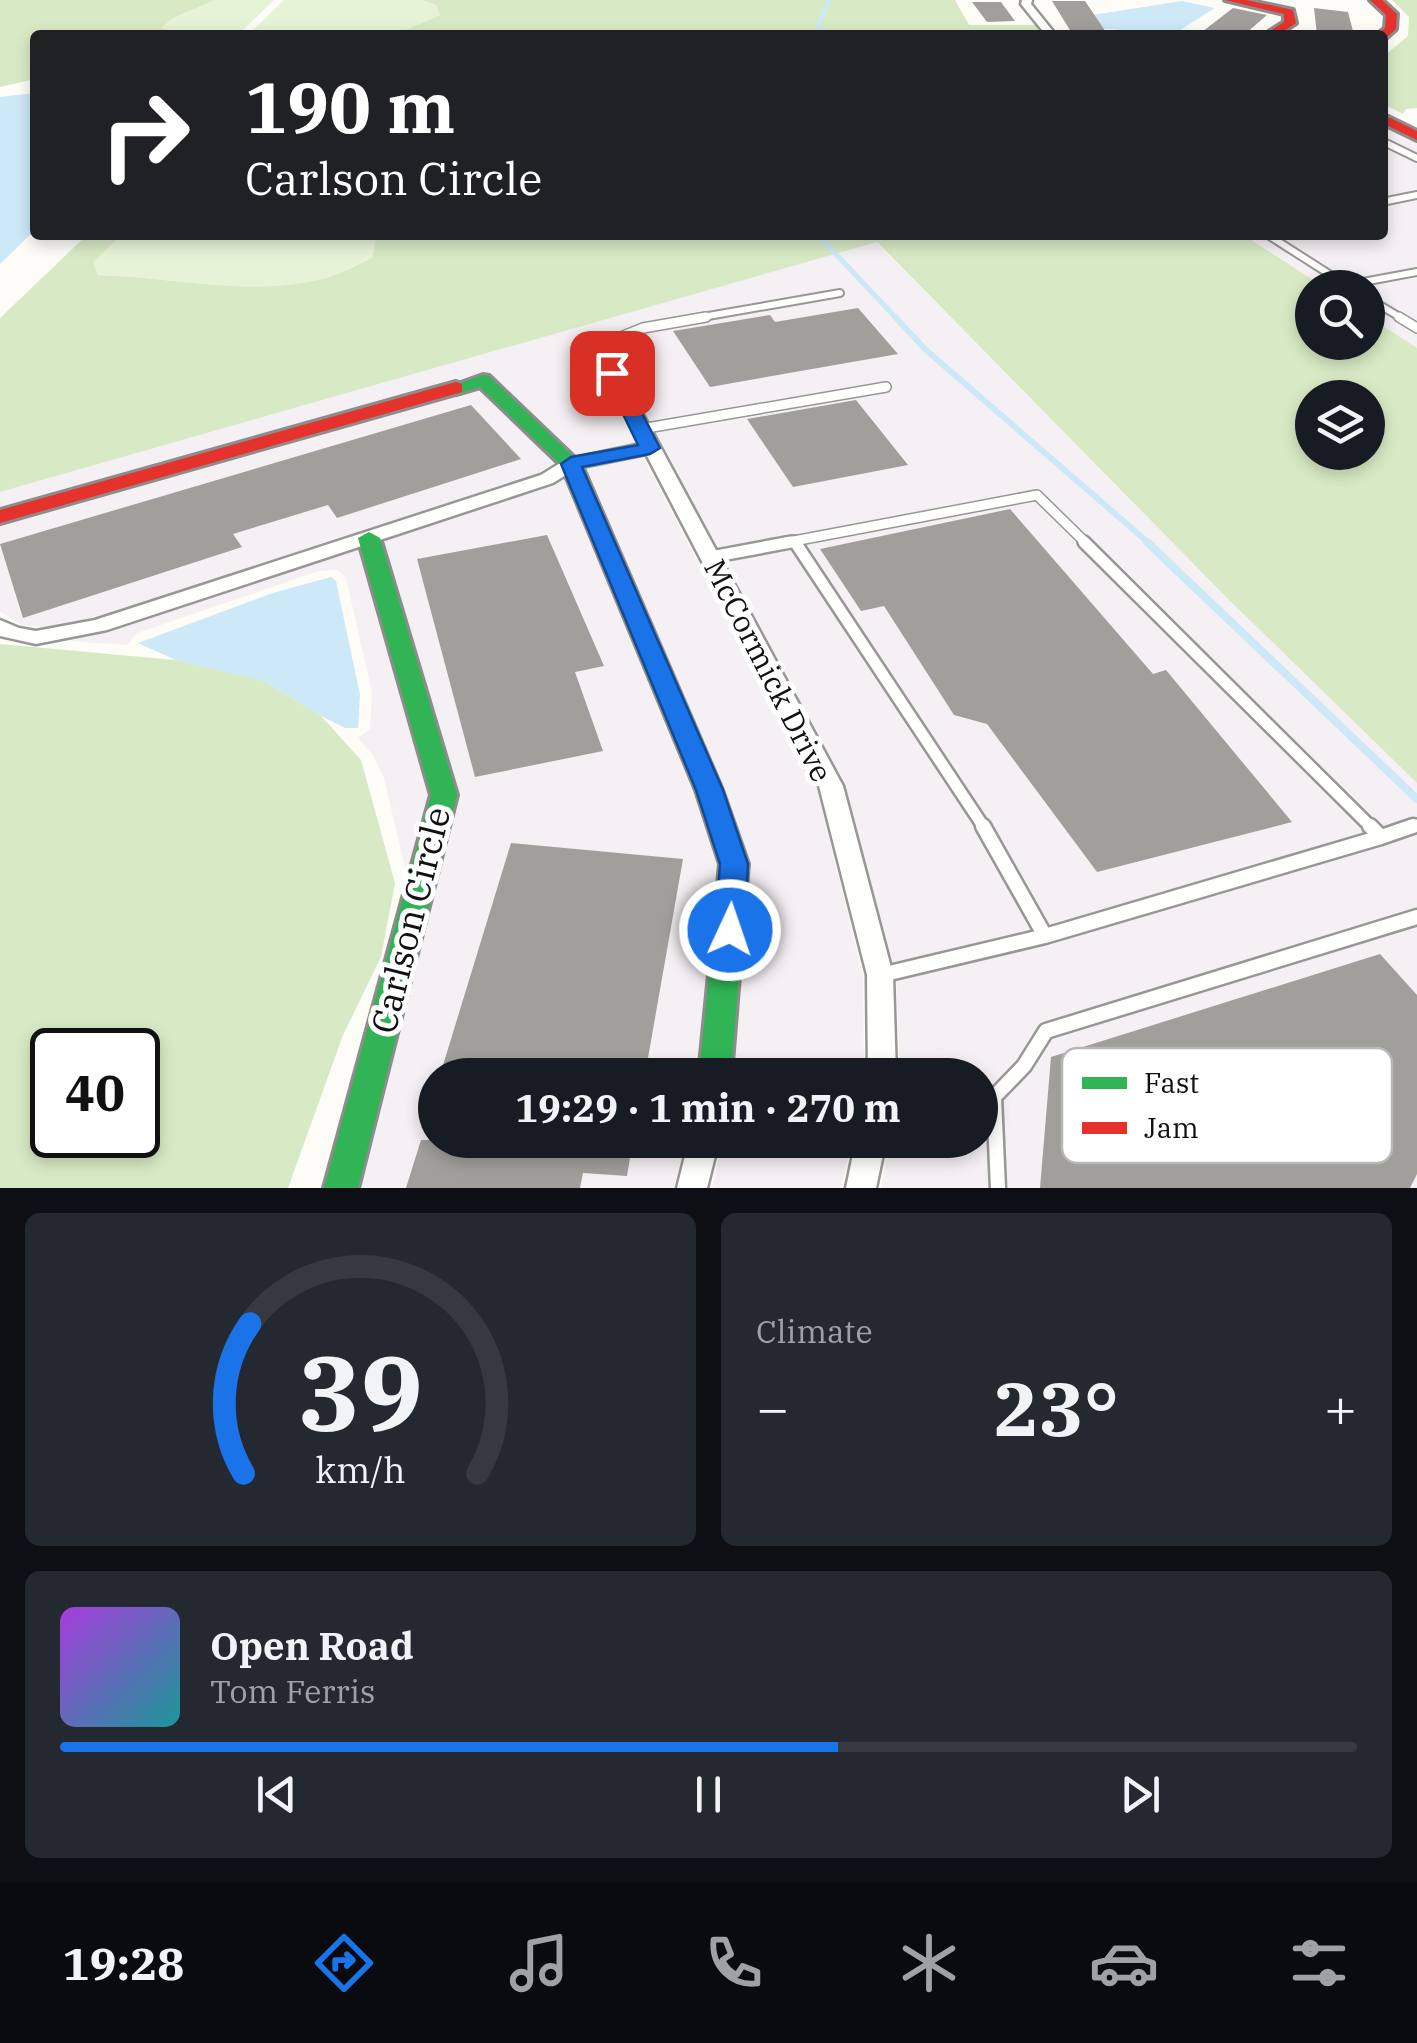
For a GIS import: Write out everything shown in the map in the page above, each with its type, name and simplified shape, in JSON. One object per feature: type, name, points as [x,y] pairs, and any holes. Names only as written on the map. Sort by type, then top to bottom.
[{"type":"street","points":[[1028,0],[1026,4],[1047,30]]},
{"type":"street","points":[[1230,0],[1289,12],[1290,23],[1278,30]]},
{"type":"street","points":[[1376,0],[1392,14],[1388,31]]},
{"type":"street","points":[[1388,122],[1416,143]]},
{"type":"street","name":"McCormick Drive","points":[[598,346],[831,786],[880,975],[882,1058]]},
{"type":"street","points":[[0,517],[483,380],[571,464],[709,790],[734,864],[728,964],[716,1058]]},
{"type":"street","points":[[0,627],[10,634],[47,638],[100,624],[548,479],[571,464],[645,439]]},
{"type":"street","name":"Carlson Circle","points":[[341,1188],[444,795],[369,538]]},
{"type":"street","points":[[692,1188],[700,1158]]},
{"type":"street","points":[[861,1188],[868,1158]]},
{"type":"lane","points":[[1388,141],[1416,143]]},
{"type":"lane","points":[[1388,141],[1416,143]]},
{"type":"lane","points":[[1388,201],[1417,195]]},
{"type":"lane","points":[[1276,240],[1324,270]]},
{"type":"lane","points":[[1385,279],[1417,272]]},
{"type":"lane","points":[[598,346],[644,328],[840,293]]},
{"type":"lane","points":[[1385,308],[1417,328]]},
{"type":"lane","points":[[645,439],[886,387]]},
{"type":"lane","points":[[711,557],[1038,495],[1381,837]]},
{"type":"lane","points":[[794,541],[978,817],[1045,936]]},
{"type":"lane","points":[[880,975],[1045,936],[1417,826]]},
{"type":"lane","points":[[998,1087],[1024,1066],[1046,1032],[1417,917]]},
{"type":"lane","points":[[994,1158],[998,1188]]},
{"type":"shaded area","points":[[1388,128],[1417,139],[1417,348],[1385,327],[1385,270],[1298,270],[1253,240],[1388,240]]},
{"type":"shaded area","points":[[876,242],[1227,598],[1417,783],[1417,1188],[881,1188],[887,1158],[998,1158],[998,1058],[899,1058],[896,976],[844,782],[604,339],[586,343],[636,444],[576,456],[493,377],[0,510],[0,492]]},
{"type":"shaded area","points":[[478,388],[557,463],[541,474],[99,616],[51,628],[21,625],[0,611],[0,524]]},
{"type":"shaded area","points":[[643,457],[817,789],[863,976],[864,1058],[734,1058],[749,864],[584,468]]},
{"type":"shaded area","points":[[565,477],[695,794],[718,866],[699,1058],[418,1058],[418,1158],[682,1158],[673,1188],[360,1188],[459,796],[382,541],[552,486]]},
{"type":"shaded area","points":[[359,549],[429,798],[407,876],[384,778],[373,755],[358,738],[370,729],[372,692],[346,578],[338,570],[319,571],[137,633],[127,645],[70,641]]},
{"type":"shaded area","points":[[719,1158],[848,1158],[841,1188],[712,1188]]},
{"type":"green space","points":[[0,0],[215,0],[173,18],[161,28],[167,30],[30,30],[30,80],[0,87]]},
{"type":"green space","points":[[215,0],[274,0],[243,30],[161,28],[173,18]]},
{"type":"green space","points":[[284,0],[421,0],[436,5],[440,15],[406,30],[253,30]]},
{"type":"green space","points":[[421,0],[955,0],[969,25],[1036,25],[1038,30],[406,30],[440,15],[436,5]]},
{"type":"green space","points":[[1392,0],[1417,0],[1417,108],[1406,109],[1403,114],[1388,106],[1388,53],[1408,36],[1409,17]]},
{"type":"green space","points":[[82,240],[116,240],[93,262],[98,275],[266,286],[322,279],[347,270],[372,258],[376,240],[1252,240],[1298,270],[1295,360],[1385,360],[1385,327],[1417,348],[1417,783],[1227,598],[877,242],[0,492],[0,318]]},
{"type":"green space","points":[[116,240],[376,240],[372,258],[322,279],[294,284],[238,286],[97,275],[92,262]]},
{"type":"green space","points":[[0,644],[197,662],[266,682],[321,716],[361,760],[395,883],[381,957],[343,1035],[288,1188],[0,1188]]},
{"type":"water","points":[[1182,1],[1215,8],[1180,30],[1095,28],[1086,16]]},
{"type":"water","points":[[30,94],[30,235],[0,264],[0,97]]},
{"type":"water","points":[[331,577],[336,581],[360,695],[358,728],[345,728],[321,716],[266,682],[176,660],[138,643],[273,593]]},
{"type":"building","points":[[1052,1],[1085,1],[1105,30],[1070,30]]},
{"type":"building","points":[[972,2],[1001,2],[1015,21],[987,22]]},
{"type":"building","points":[[1233,8],[1267,15],[1250,30],[1204,30]]},
{"type":"building","points":[[1314,8],[1348,12],[1353,30],[1316,30]]},
{"type":"building","points":[[858,308],[898,354],[710,387],[673,331],[770,315],[775,322]]},
{"type":"building","points":[[856,400],[908,465],[793,487],[747,419]]},
{"type":"building","points":[[471,405],[521,459],[337,518],[328,505],[233,534],[242,547],[23,618],[0,544]]},
{"type":"building","points":[[1010,509],[1153,674],[1166,670],[1292,822],[1097,872],[987,724],[954,715],[884,606],[861,611],[820,549]]},
{"type":"building","points":[[547,535],[604,666],[575,672],[603,751],[475,777],[417,559]]},
{"type":"building","points":[[511,843],[683,859],[648,1058],[445,1058]]},
{"type":"building","points":[[1380,954],[1417,995],[1417,1174],[1410,1188],[1040,1188],[1051,1057],[1062,1054],[1062,1163],[1392,1163],[1392,1048],[1080,1048]]},
{"type":"building","points":[[418,1150],[418,1158],[630,1158],[627,1176],[583,1173],[580,1188],[406,1188]]},
{"type":"waterway","points":[[820,30],[829,0]]},
{"type":"waterway","points":[[823,240],[897,319]]},
{"type":"waterway","points":[[895,317],[926,350],[1150,544]]},
{"type":"waterway","points":[[1147,542],[1417,799]]},
{"type":"traffic: fast","points":[[456,388],[483,380],[571,464],[709,790],[734,864],[717,1058]]},
{"type":"traffic: fast","points":[[341,1188],[444,795],[369,538]]},
{"type":"traffic: jam","points":[[1230,0],[1289,12],[1290,23],[1278,30]]},
{"type":"traffic: jam","points":[[1375,0],[1392,14],[1388,31]]},
{"type":"traffic: jam","points":[[1388,121],[1417,136]]},
{"type":"traffic: jam","points":[[0,517],[456,388]]},
{"type":"route","points":[[612,373],[650,448],[571,464],[709,790],[734,864],[730,930]]}]
